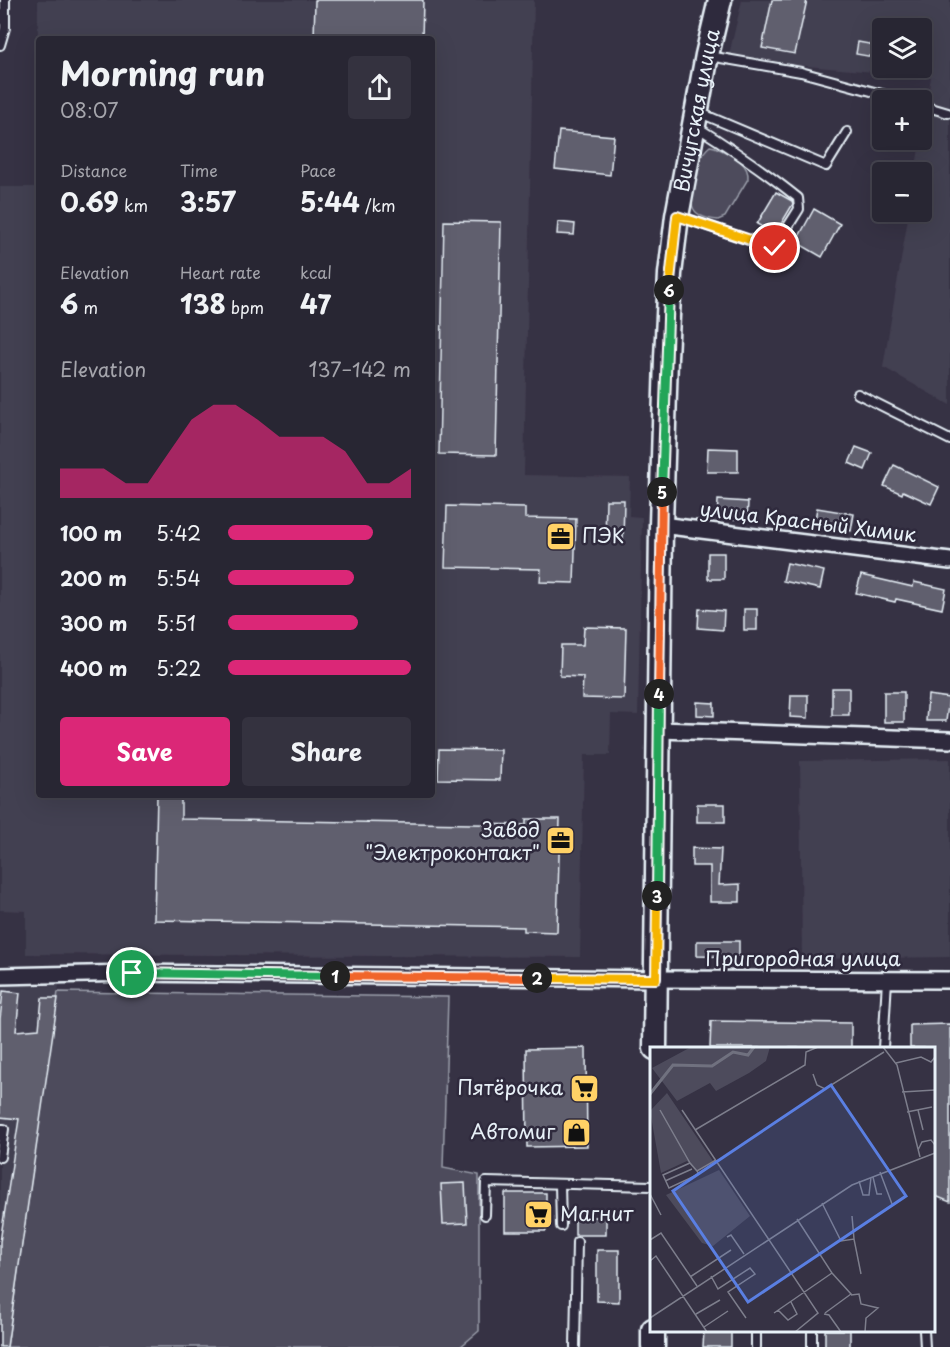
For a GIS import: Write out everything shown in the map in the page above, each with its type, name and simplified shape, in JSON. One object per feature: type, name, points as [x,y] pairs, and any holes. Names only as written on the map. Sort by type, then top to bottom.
[{"type":"main road","name":"Вичугская улица","points":[[655,1047],[661,525],[670,274],[677,216],[707,55],[720,0]]},
{"type":"street","name":"улица Красный Химик","points":[[661,525],[950,561]]},
{"type":"street","points":[[659,730],[950,740]]},
{"type":"street","name":"Пригородная улица","points":[[0,976],[132,973],[950,980]]},
{"type":"lane","points":[[0,45],[5,28],[5,0]]},
{"type":"lane","points":[[707,55],[801,72],[872,91]]},
{"type":"lane","points":[[932,108],[948,113]]},
{"type":"lane","points":[[695,118],[826,166],[847,132]]},
{"type":"lane","points":[[677,216],[775,248],[799,209],[798,198],[695,118]]},
{"type":"lane","points":[[858,394],[950,440]]},
{"type":"lane","points":[[884,1047],[888,980]]},
{"type":"lane","points":[[0,1129],[4,1129],[0,1156]]},
{"type":"lane","points":[[485,1215],[486,1182],[650,1186]]},
{"type":"lane","points":[[560,1184],[561,1226]]},
{"type":"lane","points":[[575,1347],[577,1242]]},
{"type":"lane","points":[[924,1332],[925,1347]]},
{"type":"shaded area","name":"Завод \"Электроконтакт\"","points":[[38,0],[534,0],[524,475],[630,477],[629,516],[642,517],[638,715],[611,714],[610,755],[584,755],[580,957],[26,954],[26,911],[0,910],[0,187],[36,187],[36,798],[435,798],[435,36],[38,36]]},
{"type":"shaded area","points":[[742,0],[950,0],[950,405],[883,367],[907,222],[932,222],[932,162],[917,162],[919,150],[932,150],[932,90],[929,90],[932,78],[932,18],[872,18],[872,72],[728,59]]},
{"type":"shaded area","points":[[710,146],[737,159],[746,167],[748,173],[748,179],[725,217],[718,220],[700,215],[692,206],[700,160]]},
{"type":"shaded area","points":[[950,759],[950,957],[802,959],[800,761]]},
{"type":"shaded area","points":[[59,985],[7,1347],[0,1347],[0,986]]},
{"type":"shaded area","points":[[58,992],[448,997],[443,1168],[479,1175],[479,1331],[460,1347],[7,1347]]},
{"type":"building","points":[[315,0],[423,0],[422,36],[314,36]]},
{"type":"building","points":[[772,0],[807,0],[795,54],[762,48]]},
{"type":"building","points":[[858,42],[872,44],[872,57],[856,54]]},
{"type":"building","points":[[559,131],[614,136],[610,175],[555,169]]},
{"type":"building","points":[[776,192],[792,201],[793,204],[775,234],[757,224]]},
{"type":"building","points":[[814,209],[840,224],[822,257],[796,242]]},
{"type":"building","points":[[444,221],[501,222],[496,455],[439,454]]},
{"type":"building","points":[[558,222],[575,224],[574,235],[557,234]]},
{"type":"building","points":[[856,447],[872,453],[865,470],[849,463]]},
{"type":"building","points":[[708,448],[738,449],[738,472],[707,472]]},
{"type":"building","points":[[894,465],[939,487],[931,504],[903,491],[902,494],[884,486]]},
{"type":"building","points":[[606,500],[624,500],[623,541],[605,541]]},
{"type":"building","points":[[718,500],[748,502],[747,520],[717,518]]},
{"type":"building","points":[[447,506],[525,508],[525,518],[576,519],[574,583],[540,582],[541,569],[445,567]]},
{"type":"building","points":[[817,508],[854,514],[851,531],[814,525]]},
{"type":"building","points":[[708,553],[724,553],[724,579],[708,579]]},
{"type":"building","points":[[787,563],[824,571],[820,589],[783,581]]},
{"type":"building","points":[[861,575],[913,587],[914,582],[946,589],[942,609],[856,593]]},
{"type":"building","points":[[699,609],[724,611],[723,630],[698,628]]},
{"type":"building","points":[[744,609],[757,609],[757,630],[744,630]]},
{"type":"building","points":[[584,627],[626,628],[624,699],[582,698],[583,677],[560,676],[561,645],[583,645]]},
{"type":"building","points":[[832,688],[849,688],[849,715],[832,715]]},
{"type":"building","points":[[884,692],[904,692],[904,722],[884,722]]},
{"type":"building","points":[[791,695],[808,695],[808,718],[790,717]]},
{"type":"building","points":[[928,695],[949,698],[946,721],[926,721]]},
{"type":"building","points":[[697,702],[714,703],[714,716],[697,715]]},
{"type":"building","points":[[439,749],[501,750],[500,780],[438,779]]},
{"type":"building","points":[[157,798],[181,798],[181,819],[526,825],[526,819],[560,819],[557,932],[524,931],[524,927],[154,920]]},
{"type":"building","points":[[697,804],[725,804],[725,822],[697,822]]},
{"type":"building","points":[[692,848],[721,849],[719,885],[740,884],[740,902],[710,902],[710,866],[692,866]]},
{"type":"building","points":[[697,941],[739,941],[739,957],[697,956]]},
{"type":"building","points":[[3,991],[20,993],[16,1031],[39,1029],[42,998],[58,998],[7,1347],[0,1347],[0,1242],[19,1119],[0,1117],[0,1019]]},
{"type":"building","points":[[711,1021],[851,1023],[851,1047],[710,1047]]},
{"type":"building","points":[[950,1024],[950,1202],[935,1196],[935,1047],[910,1047],[910,1025]]},
{"type":"building","points":[[586,1048],[587,1146],[527,1147],[526,1049]]},
{"type":"building","points":[[465,1183],[467,1223],[443,1224],[441,1184]]},
{"type":"building","points":[[505,1193],[546,1193],[546,1231],[505,1231]]},
{"type":"building","points":[[575,1217],[606,1217],[606,1235],[575,1235]]},
{"type":"building","points":[[597,1250],[619,1250],[619,1302],[597,1301]]},
{"type":"building","points":[[704,1332],[731,1332],[731,1347],[703,1347]]},
{"type":"building","points":[[825,1332],[850,1332],[850,1347],[825,1347]]},
{"type":"place","name":"ПЭК","points":[[561,536]]},
{"type":"place","name":"Завод \"Электроконтакт\"","points":[[561,841]]},
{"type":"place","name":"Пятёрочка","points":[[584,1088]]},
{"type":"place","name":"Автомиг","points":[[576,1132]]},
{"type":"place","name":"Магнит","points":[[539,1214]]},
{"type":"route","points":[[132,973],[656,979],[661,525],[670,274],[677,216],[775,248]]}]
